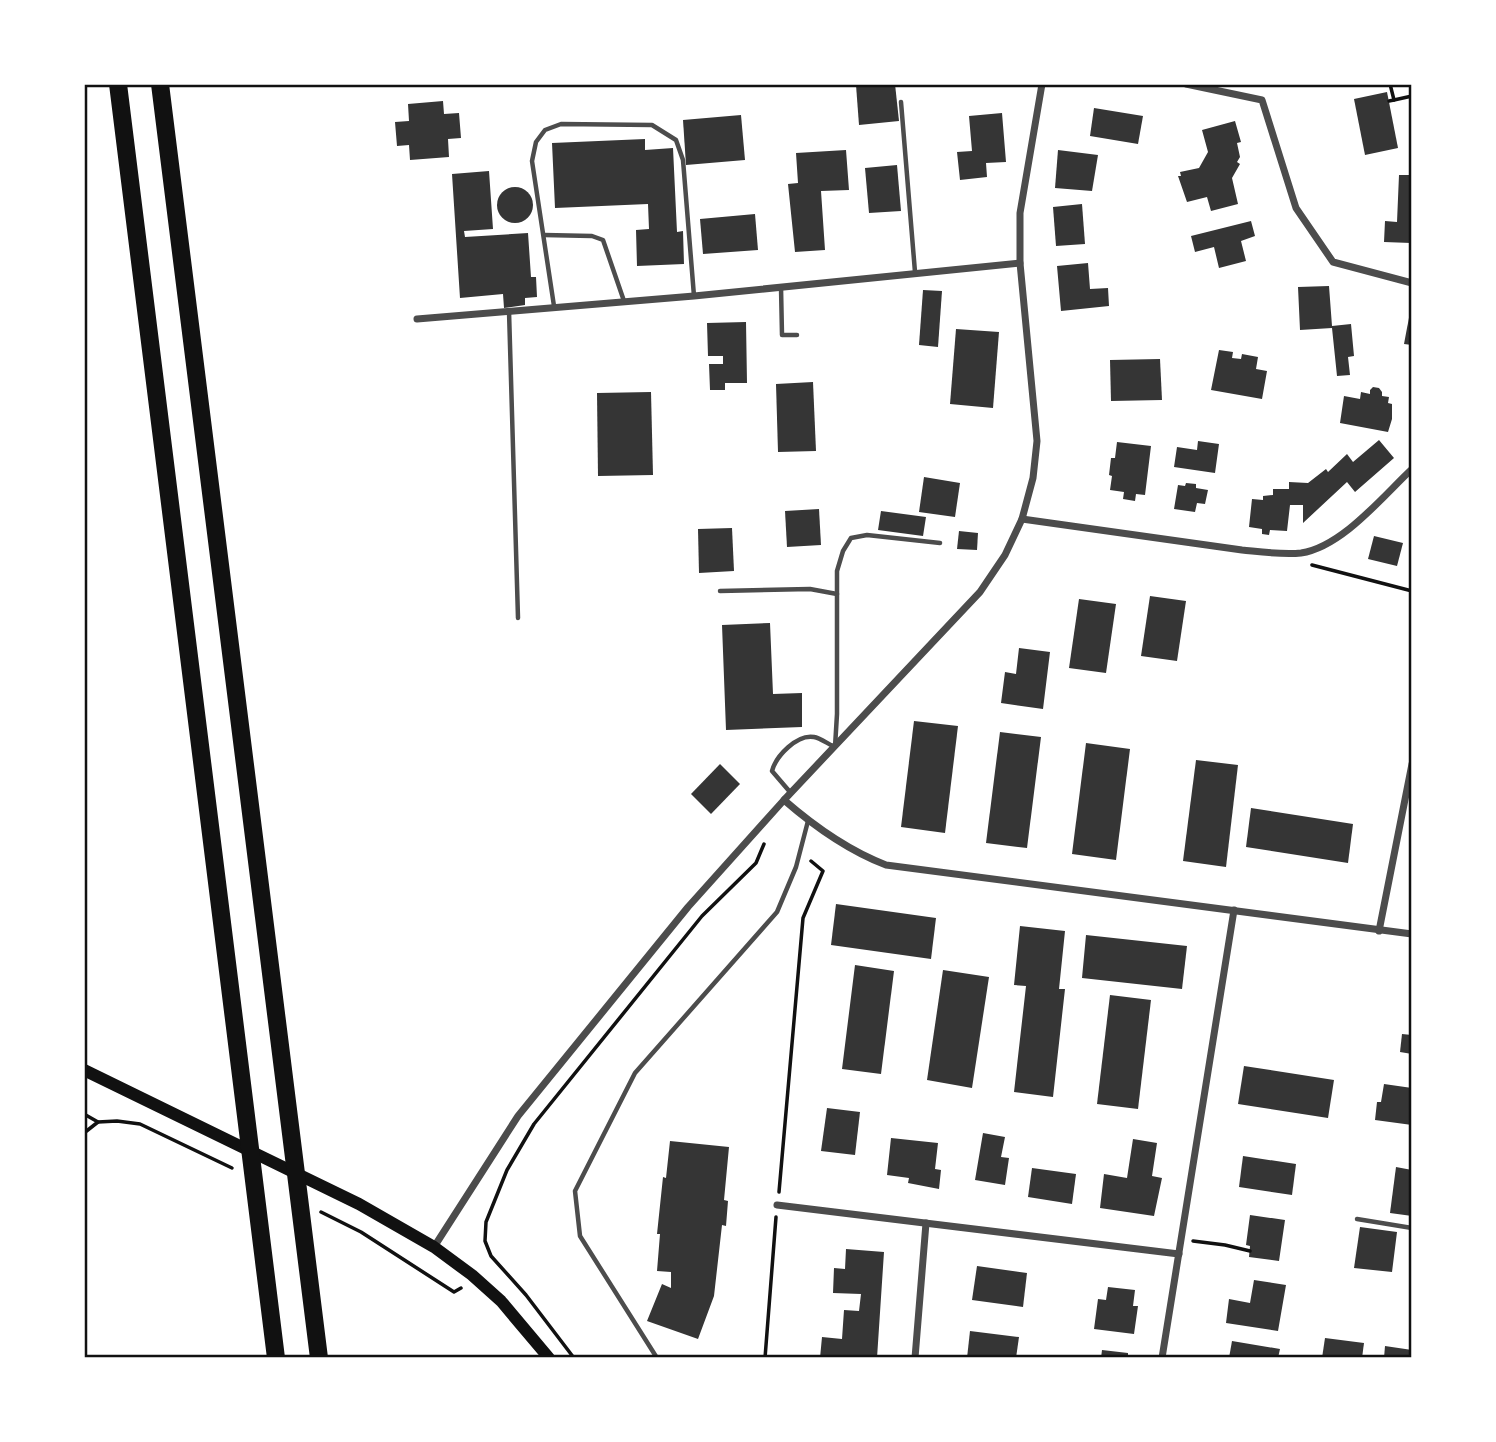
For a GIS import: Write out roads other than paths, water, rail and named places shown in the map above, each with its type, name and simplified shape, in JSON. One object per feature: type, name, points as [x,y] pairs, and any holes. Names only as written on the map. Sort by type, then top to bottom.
[{"type":"highway","points":[[118,84],[276,1358]]},
{"type":"highway","points":[[160,84],[319,1358]]},
{"type":"main road","points":[[84,1070],[359,1204],[434,1247],[472,1275],[500,1301],[549,1358]]},
{"type":"street","points":[[434,1247],[518,1116],[688,908],[784,800],[980,592],[1005,555],[1022,519],[1038,441],[1020,262],[1020,213],[1042,84]]},
{"type":"street","points":[[1186,84],[1262,100],[1296,208],[1333,262],[1412,284]]},
{"type":"street","points":[[417,319],[694,296],[1020,262]]},
{"type":"street","points":[[1022,519],[1270,553],[1304,552],[1339,537],[1412,469]]},
{"type":"street","points":[[1379,931],[1412,764]]},
{"type":"street","points":[[784,800],[808,821],[863,856],[886,864],[1412,934]]},
{"type":"street","points":[[1162,1358],[1234,910]]},
{"type":"street","points":[[777,1205],[1179,1254]]},
{"type":"street","points":[[915,1358],[926,1223]]},
{"type":"lane","points":[[901,102],[915,272]]},
{"type":"lane","points":[[554,306],[533,161],[536,142],[545,130],[561,124],[652,125],[676,140],[683,160],[694,296]]},
{"type":"lane","points":[[544,235],[592,236],[603,240],[624,301]]},
{"type":"lane","points":[[781,287],[782,335],[797,335]]},
{"type":"lane","points":[[509,310],[518,618]]},
{"type":"lane","points":[[791,793],[772,771],[774,762],[801,738],[813,737],[835,747],[837,571],[843,551],[851,538],[867,535],[940,543]]},
{"type":"lane","points":[[720,591],[810,589],[837,594]]},
{"type":"lane","points":[[657,1358],[580,1236],[575,1191],[635,1073],[777,912],[800,852],[808,821]]},
{"type":"lane","points":[[1357,1219],[1412,1228]]}]
